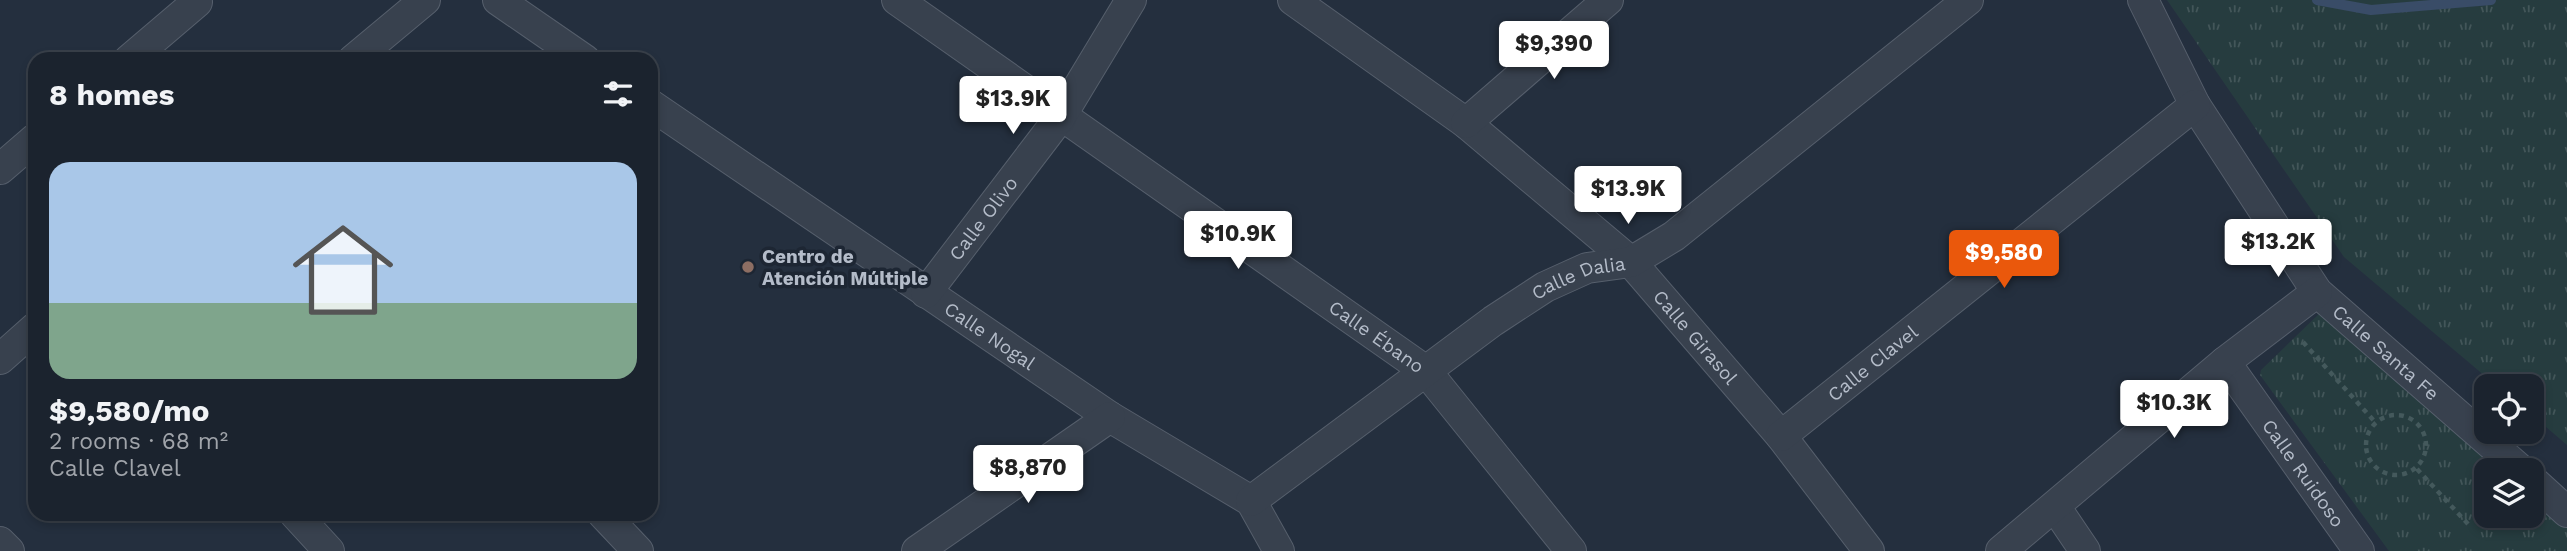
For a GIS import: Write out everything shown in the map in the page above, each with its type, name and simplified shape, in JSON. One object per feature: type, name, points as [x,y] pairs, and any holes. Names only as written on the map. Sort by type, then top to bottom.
[{"type":"street","points":[[138,52],[197,2],[194,0]]},
{"type":"street","points":[[363,52],[425,0]]},
{"type":"street","points":[[498,0],[573,52]]},
{"type":"street","name":"Calle Ébano","points":[[897,0],[1426,371],[1571,551]]},
{"type":"street","name":"Calle Olivo","points":[[926,293],[1061,116],[1130,0]]},
{"type":"street","name":"Calle Girasol","points":[[1293,0],[1466,123],[1631,262],[1782,436],[1869,551]]},
{"type":"street","points":[[1466,123],[1608,0]]},
{"type":"street","name":"Calle Dalia","points":[[1251,501],[1493,321],[1545,287],[1587,268],[1631,262],[1674,236],[1968,0]]},
{"type":"street","name":"Calle Santa Fe","points":[[2143,0],[2195,105],[2317,292],[2507,458]]},
{"type":"street","name":"Calle Clavel","points":[[1782,436],[2195,105]]},
{"type":"street","name":"Calle Nogal","points":[[658,110],[1110,417],[1251,501],[1279,551]]},
{"type":"street","points":[[0,169],[28,145]]},
{"type":"street","points":[[2001,551],[2056,508],[2225,362],[2317,292]]},
{"type":"street","points":[[0,359],[28,334]]},
{"type":"street","name":"Calle Ruidoso","points":[[2225,362],[2360,551]]},
{"type":"street","points":[[917,551],[1110,417]]},
{"type":"street","points":[[2544,491],[2567,512]]},
{"type":"street","points":[[2056,508],[2085,551]]},
{"type":"street","points":[[301,521],[329,551]]},
{"type":"street","points":[[610,521],[638,551]]},
{"type":"street","points":[[0,542],[9,551]]},
{"type":"path","points":[[2298,337],[2375,422]]},
{"type":"path","points":[[2388,415],[2399,415],[2415,421],[2426,433],[2424,458],[2417,469],[2387,475],[2375,467],[2365,439],[2375,422],[2388,415]]},
{"type":"path","points":[[2417,469],[2468,524]]},
{"type":"green space","points":[[2167,0],[2567,0],[2567,445],[2544,425],[2544,374],[2483,374],[2344,257]]},
{"type":"green space","points":[[2322,311],[2474,439],[2474,444],[2480,444],[2497,458],[2474,458],[2474,528],[2544,528],[2544,500],[2567,522],[2567,551],[2389,551],[2260,375],[2261,370]]},
{"type":"waterway","points":[[2317,0],[2371,10],[2491,0]]},
{"type":"place","name":"Centro de Atención Múltiple","points":[[748,267]]}]
